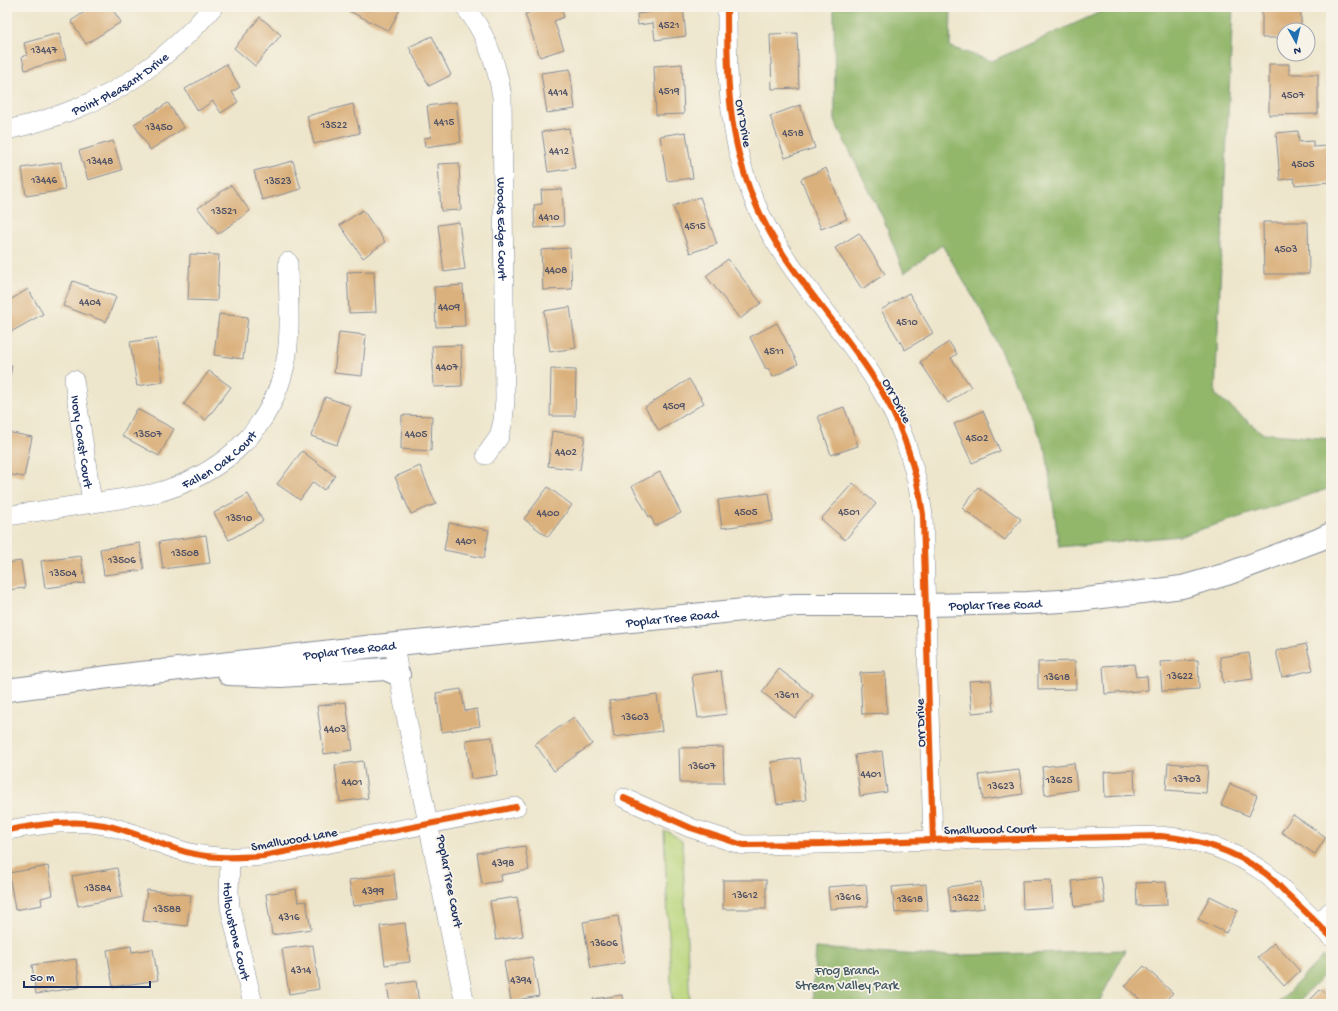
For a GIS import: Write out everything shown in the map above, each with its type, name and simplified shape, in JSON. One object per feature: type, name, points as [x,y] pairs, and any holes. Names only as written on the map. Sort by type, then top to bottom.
[{"type":"main road","name":"Poplar Tree Road","points":[[7,690],[394,644],[795,605],[926,606],[1078,600],[1182,587],[1228,574],[1331,534]]},
{"type":"main road","points":[[162,671],[281,676],[385,669],[399,675]]},
{"type":"street","name":"Point Pleasant Drive","points":[[7,130],[52,117],[83,105],[109,93],[138,76],[187,36],[213,7]]},
{"type":"street","name":"Woods Edge Court","points":[[465,7],[484,36],[491,52],[500,80],[502,97],[505,400],[503,421],[498,437],[486,455]]},
{"type":"street","name":"Orr Drive","points":[[727,7],[728,94],[732,126],[744,175],[754,200],[766,225],[784,256],[873,377],[890,405],[904,435],[914,467],[923,515],[933,840]]},
{"type":"street","name":"Fallen Oak Court","points":[[7,516],[152,494],[186,483],[208,472],[225,461],[250,436],[261,421],[279,386],[285,365],[288,342],[288,262]]},
{"type":"street","name":"Ivory Coast Court","points":[[74,380],[92,503]]},
{"type":"street","name":"Poplar Tree Court","points":[[394,644],[428,823],[465,1004]]},
{"type":"street","name":"Smallwood Court","points":[[624,798],[691,828],[743,845],[1160,836],[1180,838],[1220,848],[1240,857],[1266,874],[1327,924]]},
{"type":"street","name":"Smallwood Lane","points":[[7,830],[42,824],[73,822],[103,825],[133,832],[176,849],[205,856],[230,858],[263,856],[516,807]]},
{"type":"street","name":"Hollowstone Court","points":[[230,858],[230,907],[253,1004]]},
{"type":"green space","points":[[834,7],[951,7],[950,47],[992,61],[1107,9],[1107,7],[1233,7],[1215,394],[1262,433],[1331,439],[1331,488],[1180,536],[1059,547],[1046,451],[985,317],[942,245],[904,273],[883,218],[835,122]]},
{"type":"green space","points":[[664,831],[669,832],[682,841],[690,1004],[672,1004]]},
{"type":"green space","name":"Frog Branch Stream Valley Park","points":[[816,948],[934,956],[1125,950],[1099,1002],[1102,1004],[812,1004]]},
{"type":"green space","points":[[1323,956],[1331,963],[1331,968],[1296,1004],[1277,1004]]},
{"type":"building","points":[[92,7],[111,7],[121,22],[86,44],[71,21]]},
{"type":"building","points":[[351,7],[401,7],[389,31],[349,11]]},
{"type":"building","points":[[545,7],[561,7],[564,17],[554,21],[564,49],[540,57],[525,14]]},
{"type":"building","points":[[651,7],[683,7],[686,36],[655,40],[653,23],[638,25],[637,14],[652,12]]},
{"type":"building","points":[[1262,7],[1301,7],[1301,22],[1276,22],[1276,38],[1262,38]]},
{"type":"building","points":[[260,17],[281,35],[255,66],[234,48]]},
{"type":"building","points":[[59,33],[66,59],[25,70],[22,57],[27,55],[24,43]]},
{"type":"building","points":[[797,33],[799,88],[772,89],[770,34]]},
{"type":"building","points":[[432,36],[451,75],[429,86],[409,47]]},
{"type":"building","points":[[226,64],[240,87],[232,92],[238,102],[221,113],[213,101],[198,111],[185,89]]},
{"type":"building","points":[[682,64],[684,114],[656,115],[654,66]]},
{"type":"building","points":[[1269,64],[1289,64],[1289,74],[1318,74],[1318,114],[1269,115]]},
{"type":"building","points":[[570,69],[575,109],[547,113],[541,73]]},
{"type":"building","points":[[456,102],[461,142],[425,147],[424,138],[431,137],[427,106]]},
{"type":"building","points":[[168,103],[184,128],[150,150],[134,124]]},
{"type":"building","points":[[353,104],[360,133],[314,144],[307,116]]},
{"type":"building","points":[[800,105],[815,148],[785,158],[770,116]]},
{"type":"building","points":[[569,128],[575,168],[548,172],[542,132]]},
{"type":"building","points":[[1298,131],[1299,142],[1313,141],[1313,147],[1327,146],[1330,182],[1295,185],[1294,178],[1280,180],[1276,133]]},
{"type":"building","points":[[686,132],[693,178],[667,181],[660,136]]},
{"type":"building","points":[[113,141],[122,170],[88,180],[79,151]]},
{"type":"building","points":[[293,161],[301,189],[262,200],[254,171]]},
{"type":"building","points":[[61,162],[65,190],[26,196],[22,168]]},
{"type":"building","points":[[459,163],[461,210],[441,211],[438,164]]},
{"type":"building","points":[[826,168],[847,219],[821,229],[801,179]]},
{"type":"building","points":[[231,185],[250,211],[218,234],[198,208]]},
{"type":"building","points":[[562,189],[564,226],[535,228],[534,205],[542,204],[541,190]]},
{"type":"building","points":[[700,197],[717,244],[690,253],[673,206]]},
{"type":"building","points":[[363,210],[385,242],[363,258],[340,225]]},
{"type":"building","points":[[459,222],[465,269],[444,272],[438,225]]},
{"type":"building","points":[[1263,222],[1308,222],[1309,274],[1264,274]]},
{"type":"building","points":[[859,233],[885,274],[862,289],[835,248]]},
{"type":"building","points":[[570,248],[572,289],[543,290],[541,250]]},
{"type":"building","points":[[190,254],[219,255],[217,301],[188,300]]},
{"type":"building","points":[[728,259],[761,303],[740,319],[706,276]]},
{"type":"building","points":[[374,271],[376,312],[349,313],[347,272]]},
{"type":"building","points":[[73,281],[116,297],[106,322],[63,306]]},
{"type":"building","points":[[463,285],[465,326],[436,327],[434,287]]},
{"type":"building","points":[[28,289],[43,314],[7,334],[7,302]]},
{"type":"building","points":[[909,293],[933,333],[905,350],[881,310]]},
{"type":"building","points":[[570,307],[576,348],[550,352],[544,311]]},
{"type":"building","points":[[219,314],[248,317],[243,359],[214,355]]},
{"type":"building","points":[[777,323],[798,364],[773,377],[768,368],[766,369],[750,337]]},
{"type":"building","points":[[339,332],[366,335],[362,376],[334,373]]},
{"type":"building","points":[[156,338],[163,382],[137,386],[130,342]]},
{"type":"building","points":[[949,342],[957,354],[951,358],[971,387],[948,403],[920,362]]},
{"type":"building","points":[[461,345],[462,386],[434,387],[432,346]]},
{"type":"building","points":[[7,365],[12,366],[8,387],[7,387]]},
{"type":"building","points":[[551,369],[576,370],[575,416],[550,416]]},
{"type":"building","points":[[209,371],[231,387],[206,420],[184,404]]},
{"type":"building","points":[[689,379],[704,403],[659,431],[645,407]]},
{"type":"building","points":[[325,397],[351,406],[337,445],[311,436]]},
{"type":"building","points":[[844,407],[858,446],[831,455],[818,416]]},
{"type":"building","points":[[137,409],[174,429],[159,456],[122,436]]},
{"type":"building","points":[[983,411],[1000,451],[972,463],[954,424]]},
{"type":"building","points":[[402,415],[432,416],[431,451],[401,449]]},
{"type":"building","points":[[552,431],[585,436],[580,470],[548,466]]},
{"type":"building","points":[[7,432],[32,437],[24,477],[7,474]]},
{"type":"building","points":[[302,451],[335,476],[324,490],[313,482],[300,500],[277,484]]},
{"type":"building","points":[[420,466],[436,504],[411,514],[395,477]]},
{"type":"building","points":[[660,472],[681,513],[655,526],[632,486]]},
{"type":"building","points":[[853,483],[876,504],[845,540],[821,519]]},
{"type":"building","points":[[548,487],[572,505],[548,537],[524,519]]},
{"type":"building","points":[[978,487],[1021,519],[1005,540],[962,508]]},
{"type":"building","points":[[769,493],[773,521],[722,528],[718,500]]},
{"type":"building","points":[[248,494],[263,521],[229,540],[214,513]]},
{"type":"building","points":[[449,523],[489,530],[484,558],[444,550]]},
{"type":"building","points":[[206,535],[210,563],[163,569],[159,542]]},
{"type":"building","points":[[140,543],[144,570],[104,575],[100,549]]},
{"type":"building","points":[[81,556],[85,583],[45,588],[41,561]]},
{"type":"building","points":[[21,561],[25,588],[7,590],[7,563]]},
{"type":"building","points":[[1306,644],[1313,670],[1282,677],[1276,651]]},
{"type":"building","points":[[1249,653],[1253,679],[1223,683],[1220,657]]},
{"type":"building","points":[[1198,660],[1199,689],[1162,691],[1160,662]]},
{"type":"building","points":[[1075,661],[1076,689],[1038,690],[1038,662]]},
{"type":"building","points":[[1134,664],[1136,677],[1147,676],[1148,690],[1105,694],[1103,666]]},
{"type":"building","points":[[779,669],[813,695],[795,718],[762,692]]},
{"type":"building","points":[[721,671],[727,714],[698,718],[692,675]]},
{"type":"building","points":[[885,672],[887,713],[862,714],[860,673]]},
{"type":"building","points":[[991,680],[994,711],[972,713],[969,681]]},
{"type":"building","points":[[461,689],[465,711],[477,709],[480,726],[442,732],[436,693]]},
{"type":"building","points":[[657,695],[662,731],[614,737],[609,701]]},
{"type":"building","points":[[346,702],[353,750],[324,754],[317,706]]},
{"type":"building","points":[[574,717],[592,744],[554,771],[535,744]]},
{"type":"building","points":[[492,737],[497,775],[471,779],[466,740]]},
{"type":"building","points":[[723,747],[724,783],[680,783],[679,748]]},
{"type":"building","points":[[882,751],[887,792],[860,796],[855,755]]},
{"type":"building","points":[[800,758],[806,800],[777,804],[771,762]]},
{"type":"building","points":[[363,761],[368,798],[340,802],[335,765]]},
{"type":"building","points":[[1074,763],[1077,790],[1045,795],[1042,767]]},
{"type":"building","points":[[1168,763],[1208,766],[1206,793],[1166,790]]},
{"type":"building","points":[[1019,770],[1023,794],[983,800],[979,775]]},
{"type":"building","points":[[1134,770],[1135,795],[1105,797],[1104,772]]},
{"type":"building","points":[[1230,784],[1257,795],[1249,816],[1221,805]]},
{"type":"building","points":[[1293,815],[1326,837],[1315,854],[1281,832]]},
{"type":"building","points":[[525,846],[529,870],[501,875],[502,881],[482,884],[477,853]]},
{"type":"building","points":[[48,866],[53,895],[41,898],[42,905],[15,910],[9,873]]},
{"type":"building","points":[[117,868],[123,897],[78,906],[72,876]]},
{"type":"building","points":[[394,874],[397,900],[353,906],[349,880]]},
{"type":"building","points":[[1101,877],[1105,903],[1075,907],[1072,881]]},
{"type":"building","points":[[723,880],[766,880],[766,909],[723,909]]},
{"type":"building","points":[[1051,880],[1053,907],[1023,909],[1022,881]]},
{"type":"building","points":[[981,882],[984,908],[951,912],[948,887]]},
{"type":"building","points":[[1166,882],[1167,905],[1137,906],[1136,883]]},
{"type":"building","points":[[866,884],[868,906],[830,909],[828,887]]},
{"type":"building","points":[[926,884],[928,910],[895,913],[892,887]]},
{"type":"building","points":[[296,889],[298,902],[306,901],[311,929],[272,935],[266,894]]},
{"type":"building","points":[[147,890],[191,895],[187,926],[143,921]]},
{"type":"building","points":[[1210,896],[1238,910],[1226,933],[1198,919]]},
{"type":"building","points":[[517,897],[523,936],[496,940],[490,901]]},
{"type":"building","points":[[618,916],[625,963],[591,968],[583,922]]},
{"type":"building","points":[[405,923],[410,962],[385,965],[380,926]]},
{"type":"building","points":[[1274,943],[1300,971],[1284,986],[1258,957]]},
{"type":"building","points":[[313,945],[319,989],[289,994],[282,949]]},
{"type":"building","points":[[131,946],[132,952],[153,949],[158,980],[113,987],[107,950]]},
{"type":"building","points":[[532,957],[539,996],[511,1001],[504,962]]},
{"type":"building","points":[[76,959],[80,987],[36,994],[32,965]]},
{"type":"building","points":[[1144,966],[1173,993],[1162,1004],[1145,1004],[1125,986]]},
{"type":"building","points":[[416,981],[419,1004],[390,1004],[387,985]]},
{"type":"building","points":[[1321,989],[1331,998],[1331,1004],[1306,1004]]},
{"type":"building","points":[[622,995],[623,1004],[594,1004],[593,999]]},
{"type":"building","points":[[762,1002],[762,1004],[734,1004],[734,1003]]},
{"type":"cycle path","points":[[727,7],[727,57],[730,105],[738,152],[754,200],[765,224],[793,269],[858,355],[883,393],[892,409],[906,443],[916,478],[923,515],[933,840]]},
{"type":"cycle path","points":[[624,798],[691,828],[743,845],[960,839],[1160,836],[1188,840],[1228,852],[1265,873],[1274,880],[1331,937]]},
{"type":"cycle path","points":[[7,830],[55,823],[92,823],[122,830],[198,855],[219,857],[252,857],[516,807]]}]
